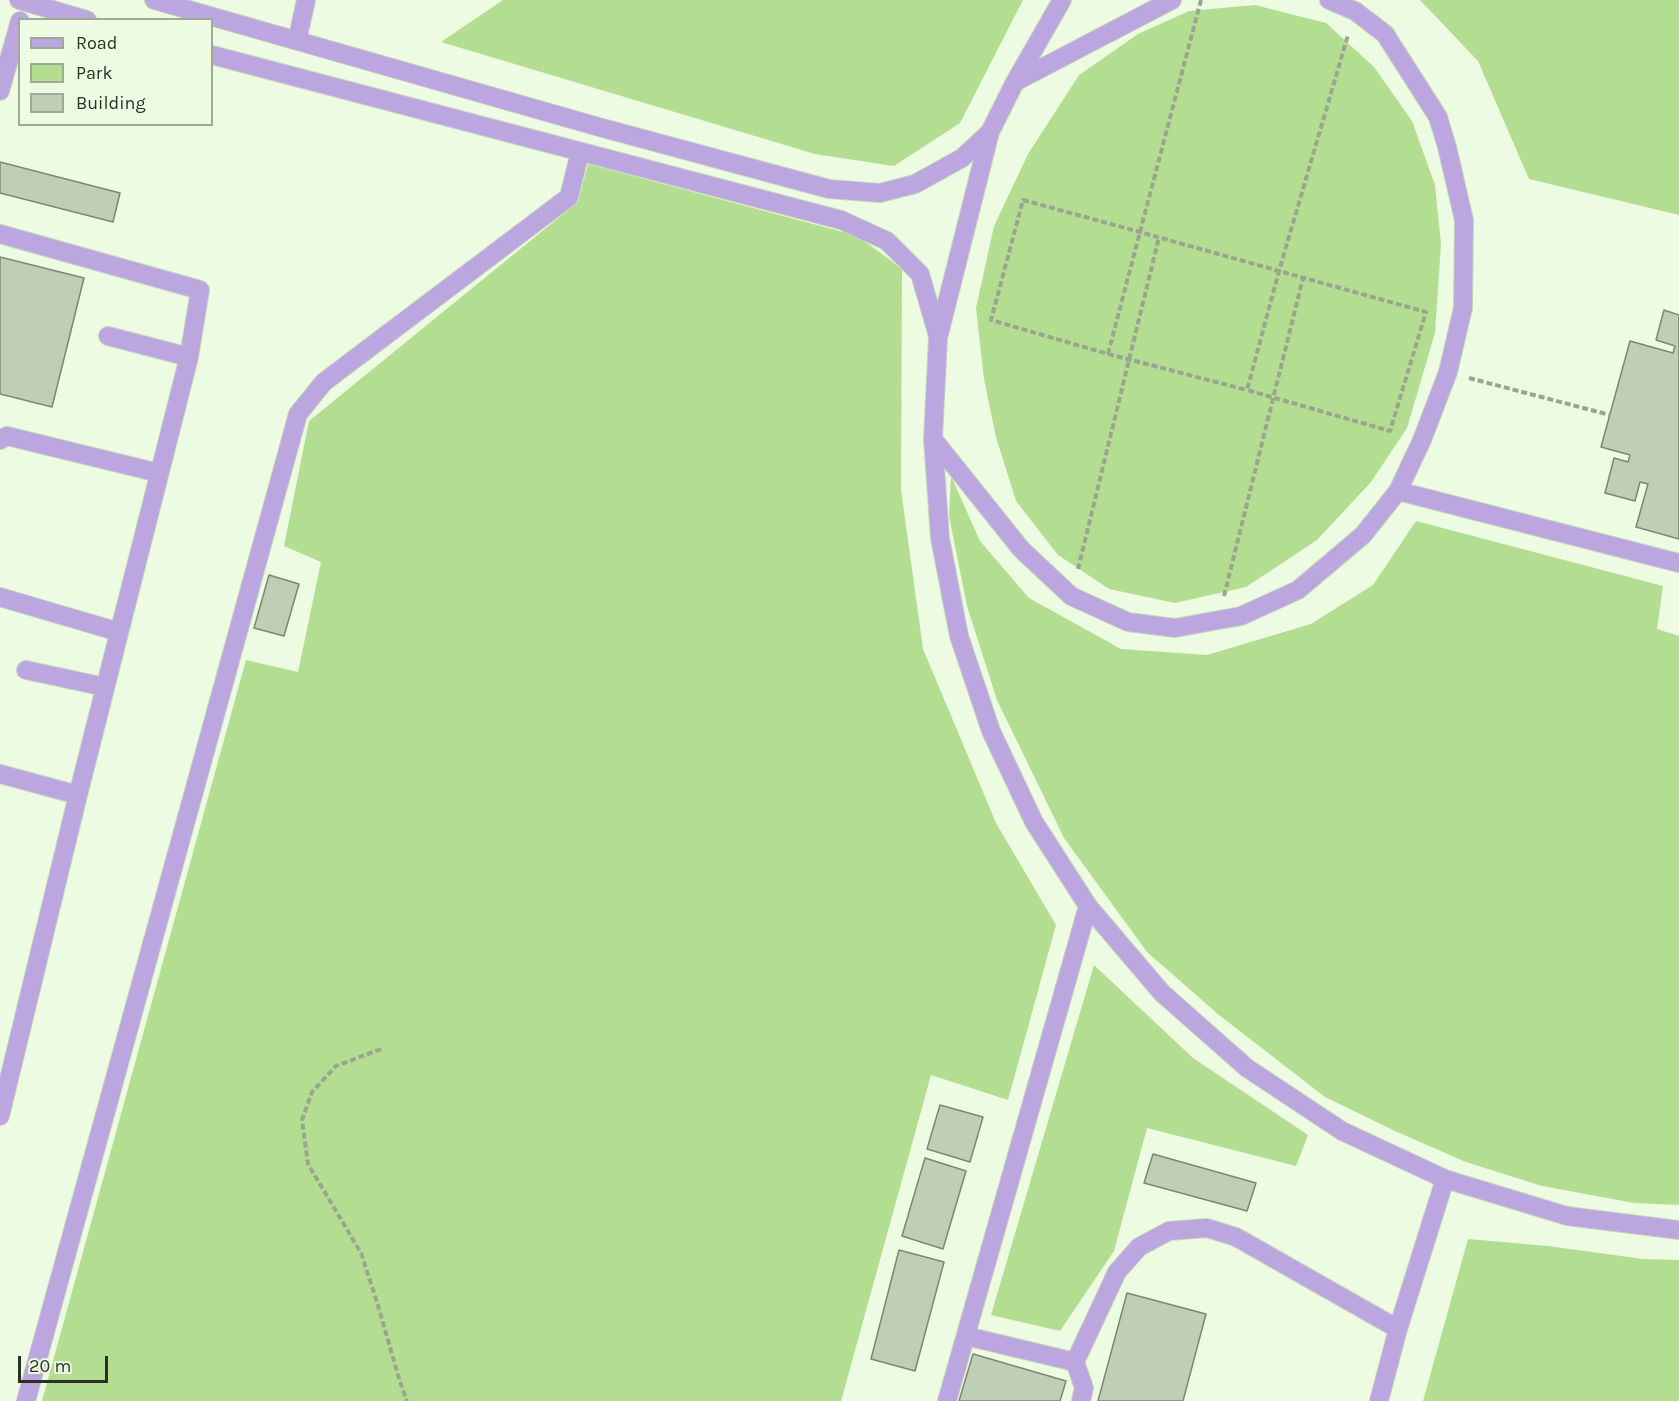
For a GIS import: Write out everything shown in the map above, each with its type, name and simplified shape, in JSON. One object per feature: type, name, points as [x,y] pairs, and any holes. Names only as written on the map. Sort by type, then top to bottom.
[{"type":"lane","points":[[154,0],[600,127],[829,189],[880,193],[915,184],[962,158],[990,132]]},
{"type":"lane","points":[[297,41],[306,0]]},
{"type":"lane","points":[[1062,0],[1015,82],[990,132],[939,338],[933,438],[940,538],[959,636],[991,731],[1034,822],[1088,906],[1162,993],[1247,1068],[1342,1131],[1444,1179],[1567,1216],[1679,1230]]},
{"type":"lane","points":[[1015,82],[1172,0]]},
{"type":"lane","points":[[933,438],[1022,549],[1071,596],[1128,622],[1175,628],[1241,616],[1298,590],[1363,535],[1398,491],[1422,440],[1448,372],[1463,308],[1464,220],[1438,117],[1385,34],[1356,11],[1329,0]]},
{"type":"lane","points":[[20,18],[22,1],[80,18]]},
{"type":"lane","points":[[0,91],[18,27]]},
{"type":"lane","points":[[213,55],[841,220],[887,241],[920,274],[939,338]]},
{"type":"lane","points":[[26,1401],[298,414],[324,382],[569,197],[580,152]]},
{"type":"lane","points":[[0,234],[200,290],[189,357],[78,795],[0,1116]]},
{"type":"lane","points":[[108,336],[189,357]]},
{"type":"lane","points":[[0,440],[7,436],[159,473]]},
{"type":"lane","points":[[1398,491],[1679,563]]},
{"type":"lane","points":[[0,597],[119,632]]},
{"type":"lane","points":[[26,670],[105,687]]},
{"type":"lane","points":[[0,774],[78,795]]},
{"type":"lane","points":[[947,1401],[1088,906]]},
{"type":"lane","points":[[1378,1401],[1444,1179]]},
{"type":"lane","points":[[1081,1401],[1084,1388],[1075,1362],[1117,1272],[1140,1247],[1169,1231],[1207,1228],[1236,1237],[1398,1329]]},
{"type":"lane","points":[[966,1336],[1075,1362]]},
{"type":"path","points":[[1108,354],[1201,0]]},
{"type":"path","points":[[1247,390],[1279,271],[1356,11]]},
{"type":"path","points":[[1023,200],[1140,232],[1426,312],[1390,431],[991,320],[1023,200]]},
{"type":"path","points":[[1071,596],[1159,237]]},
{"type":"path","points":[[1218,620],[1303,278]]},
{"type":"path","points":[[1448,372],[1610,415]]},
{"type":"path","points":[[381,1049],[336,1066],[312,1092],[302,1120],[308,1164],[361,1253],[407,1401]]},
{"type":"green space","points":[[503,0],[1023,0],[960,123],[894,166],[815,154],[441,42]]},
{"type":"green space","points":[[1420,0],[1679,0],[1679,215],[1529,179],[1478,61]]},
{"type":"green space","points":[[1255,5],[1326,23],[1374,67],[1412,121],[1435,185],[1441,244],[1435,333],[1407,428],[1371,482],[1317,540],[1246,587],[1175,603],[1109,589],[1058,555],[1016,501],[996,437],[984,379],[976,308],[994,226],[1028,154],[1079,75],[1138,34],[1189,11]]},
{"type":"green space","points":[[588,164],[858,236],[902,269],[901,490],[923,649],[996,823],[1056,925],[1008,1100],[931,1075],[841,1401],[42,1401],[246,660],[298,672],[321,562],[284,546],[309,421],[578,202]]},
{"type":"green space","points":[[951,476],[980,541],[1029,598],[1121,649],[1207,655],[1311,624],[1373,585],[1416,521],[1663,586],[1657,629],[1679,636],[1679,1205],[1634,1203],[1542,1186],[1466,1162],[1395,1131],[1325,1097],[1219,1015],[1147,952],[1064,838],[997,700],[967,606],[949,516]]},
{"type":"green space","points":[[1094,965],[1193,1058],[1308,1135],[1296,1166],[1147,1128],[1114,1251],[1060,1331],[991,1315]]},
{"type":"green space","points":[[1468,1239],[1548,1246],[1643,1259],[1679,1260],[1679,1401],[1423,1401]]},
{"type":"building","points":[[0,162],[120,193],[113,222],[0,193]]},
{"type":"building","points":[[0,257],[84,278],[52,407],[0,394]]},
{"type":"building","points":[[1664,310],[1679,315],[1679,539],[1636,527],[1648,484],[1640,482],[1635,501],[1605,493],[1614,458],[1628,462],[1630,455],[1601,447],[1630,341],[1673,353],[1675,346],[1656,340]]},
{"type":"building","points":[[269,575],[299,584],[284,636],[254,628]]},
{"type":"building","points":[[940,1105],[983,1117],[970,1162],[927,1149]]},
{"type":"building","points":[[1153,1154],[1256,1183],[1247,1211],[1144,1183]]},
{"type":"building","points":[[925,1158],[966,1171],[943,1249],[902,1236]]},
{"type":"building","points":[[899,1250],[944,1262],[915,1371],[871,1359]]},
{"type":"building","points":[[1127,1293],[1206,1314],[1183,1401],[1098,1401]]},
{"type":"building","points":[[973,1354],[1066,1381],[1060,1401],[959,1401]]}]
